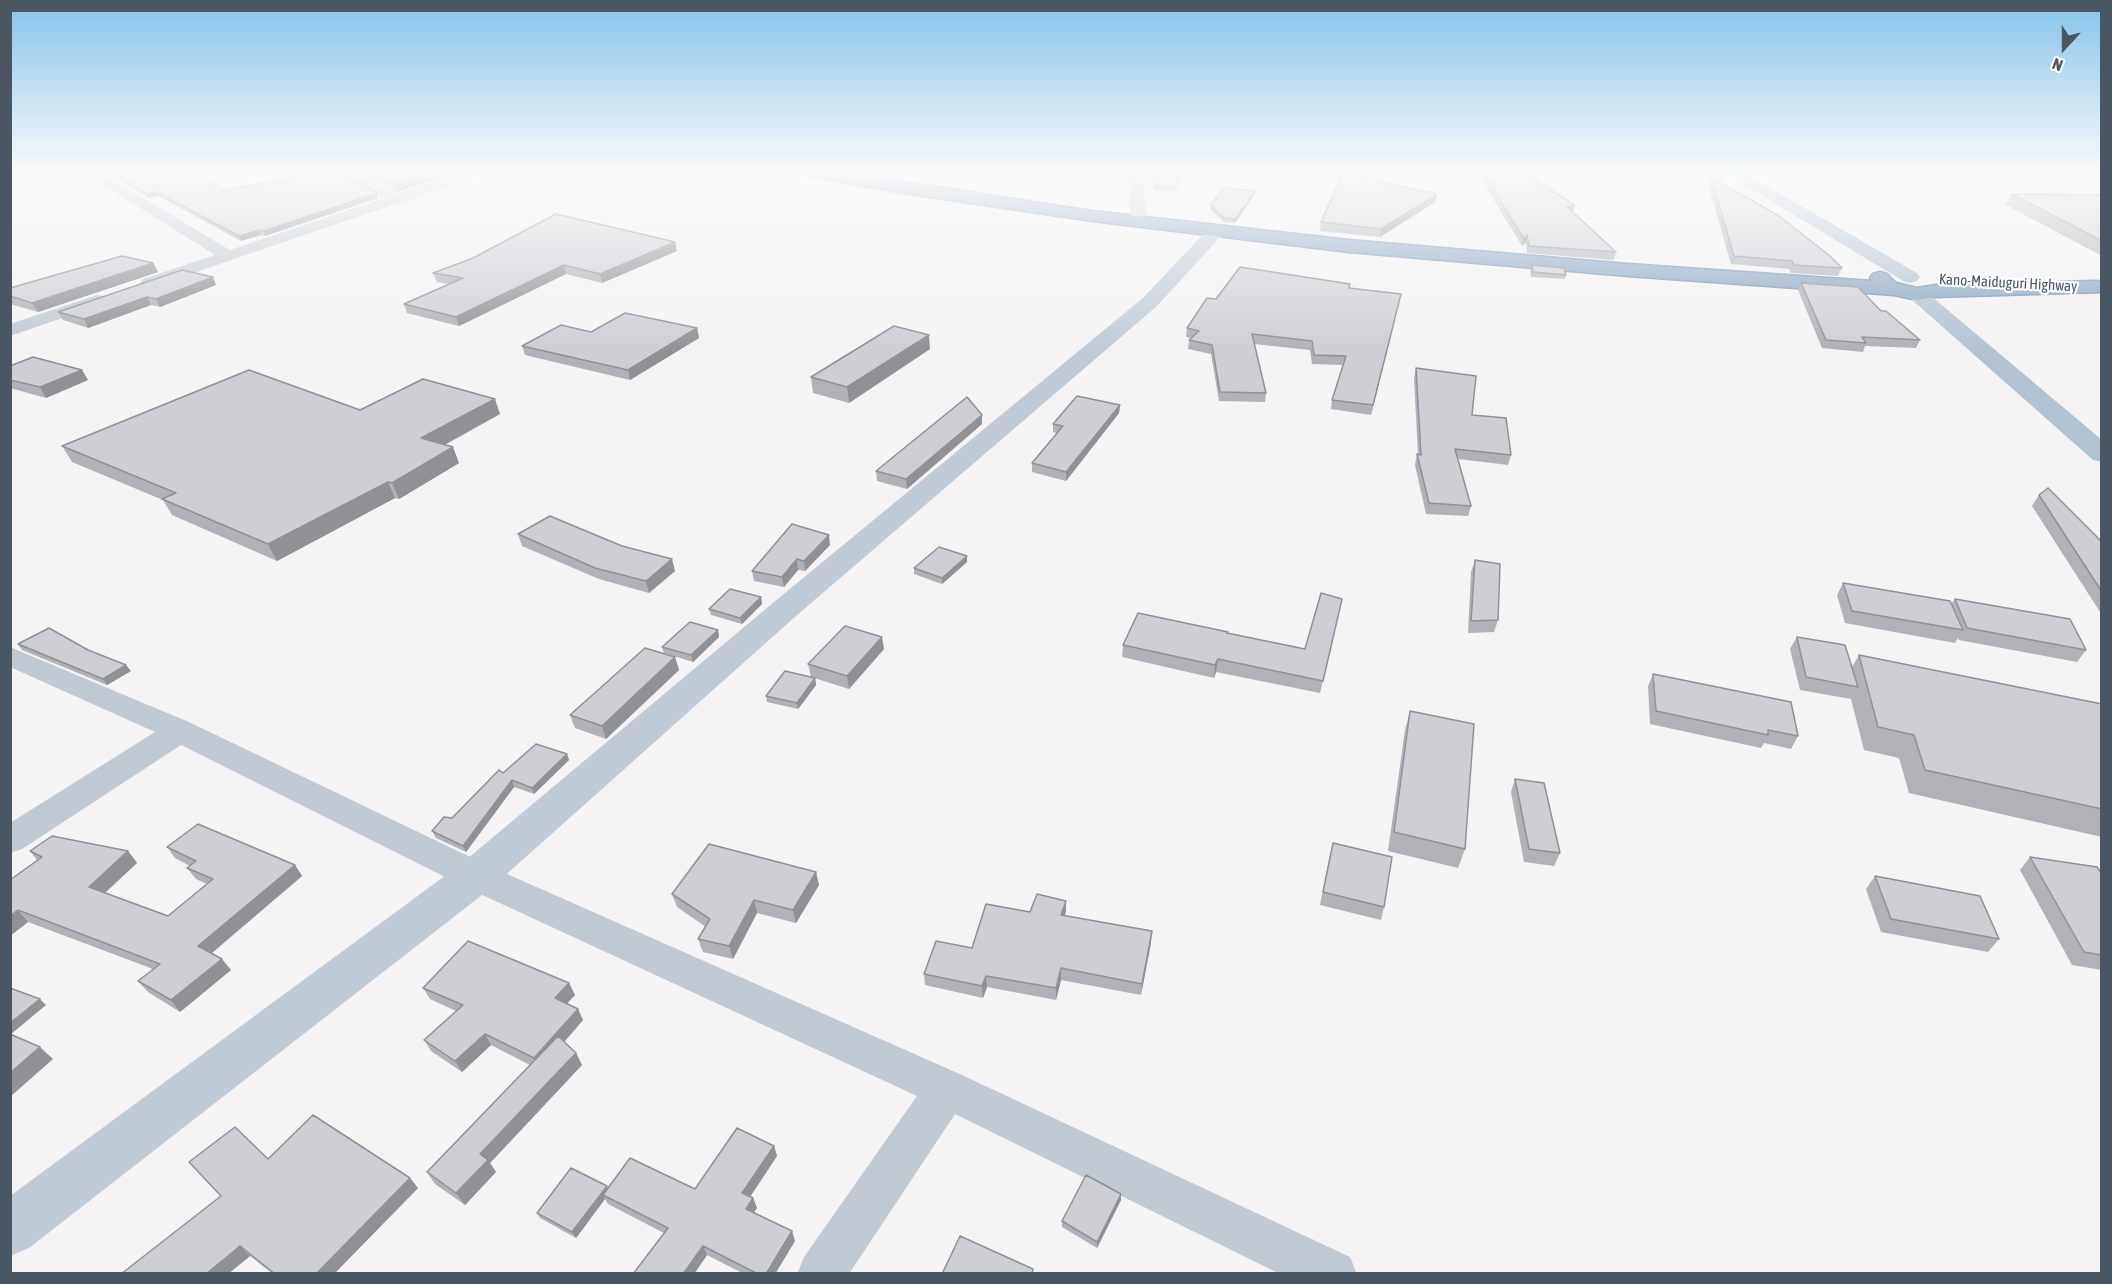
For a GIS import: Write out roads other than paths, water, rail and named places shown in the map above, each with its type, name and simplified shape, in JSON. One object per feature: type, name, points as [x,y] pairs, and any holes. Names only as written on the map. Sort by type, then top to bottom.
[{"type":"highway","name":"Kano-Maiduguri Highway","points":[[1216,231],[1524,261],[1724,276],[1906,284],[2099,287]]},
{"type":"main road","points":[[1830,231],[1906,284],[2102,454]]},
{"type":"main road","points":[[1833,233],[1850,251],[1906,284]]},
{"type":"street","points":[[187,231],[228,256]]},
{"type":"street","points":[[130,289],[302,231]]},
{"type":"street","points":[[10,1229],[476,876],[1150,302],[1216,231]]},
{"type":"street","points":[[10,330],[108,297]]},
{"type":"street","points":[[10,656],[180,731],[476,876],[946,1089],[1333,1274]]},
{"type":"street","points":[[10,840],[180,731]]},
{"type":"street","points":[[821,1274],[946,1089]]}]
